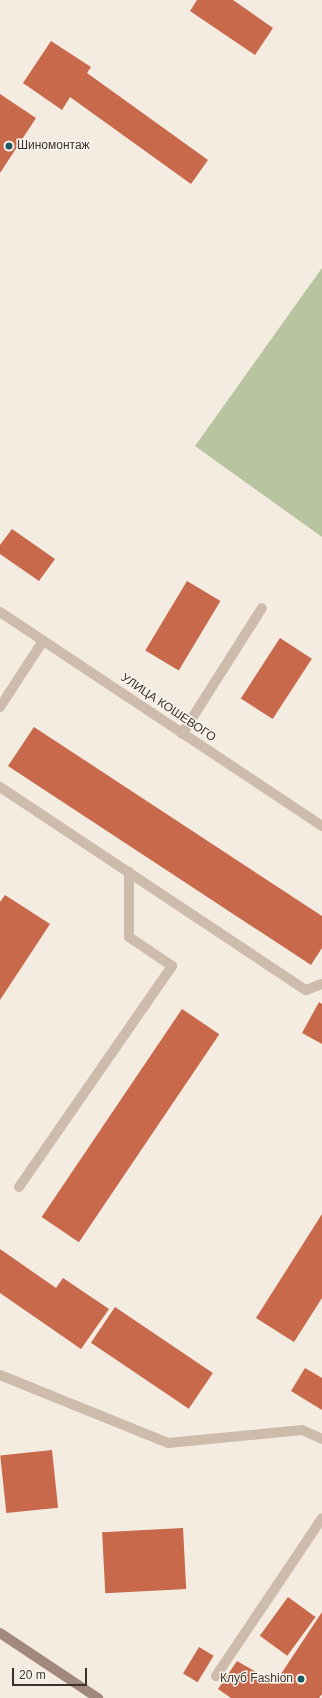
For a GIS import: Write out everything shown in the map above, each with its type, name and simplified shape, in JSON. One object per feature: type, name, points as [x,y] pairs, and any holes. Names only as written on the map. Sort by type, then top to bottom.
[{"type":"street","points":[[182,734],[262,608]]},
{"type":"street","name":"УЛИЦА КОШЕВОГО","points":[[0,612],[322,826]]},
{"type":"street","points":[[0,707],[43,641]]},
{"type":"street","points":[[0,787],[306,990],[322,984]]},
{"type":"street","points":[[19,1187],[172,966],[129,937],[129,872]]},
{"type":"street","points":[[0,1375],[168,1443],[302,1430],[322,1439]]},
{"type":"street","points":[[216,1676],[322,1518]]},
{"type":"street","points":[[0,1633],[98,1698]]},
{"type":"green space","points":[[322,268],[322,537],[195,446]]},
{"type":"building","points":[[197,0],[233,0],[273,28],[255,55],[190,11]]},
{"type":"building","points":[[51,41],[91,67],[87,73],[208,160],[191,184],[70,97],[62,110],[23,83]]},
{"type":"building","name":"Шиномонтаж","points":[[0,94],[36,118],[0,173]]},
{"type":"building","points":[[12,529],[55,559],[39,581],[0,554],[0,545]]},
{"type":"building","points":[[187,581],[220,601],[179,671],[145,650]]},
{"type":"building","points":[[280,638],[312,659],[273,719],[241,698]]},
{"type":"building","points":[[34,727],[322,916],[322,948],[311,965],[8,766]]},
{"type":"building","points":[[5,895],[50,924],[0,1000],[0,902]]},
{"type":"building","points":[[319,1002],[322,1004],[322,1044],[302,1033]]},
{"type":"building","points":[[182,1009],[219,1034],[79,1242],[42,1217]]},
{"type":"building","points":[[322,1214],[322,1298],[294,1342],[256,1318]]},
{"type":"building","points":[[0,1249],[56,1288],[63,1278],[109,1309],[81,1349],[0,1293]]},
{"type":"building","points":[[115,1307],[213,1373],[189,1409],[91,1343]]},
{"type":"building","points":[[305,1368],[322,1378],[322,1410],[291,1391]]},
{"type":"building","points":[[52,1450],[58,1508],[6,1513],[0,1455]]},
{"type":"building","points":[[183,1528],[186,1589],[105,1593],[102,1532]]},
{"type":"building","points":[[288,1597],[316,1617],[287,1656],[260,1636]]},
{"type":"building","points":[[322,1612],[322,1694],[319,1698],[231,1698],[218,1689],[237,1661],[275,1683]]},
{"type":"building","points":[[199,1647],[214,1656],[198,1682],[183,1674]]},
{"type":"place","name":"Шиномонтаж","points":[[9,146]]},
{"type":"place","name":"Клуб Fashion","points":[[301,1679]]}]
